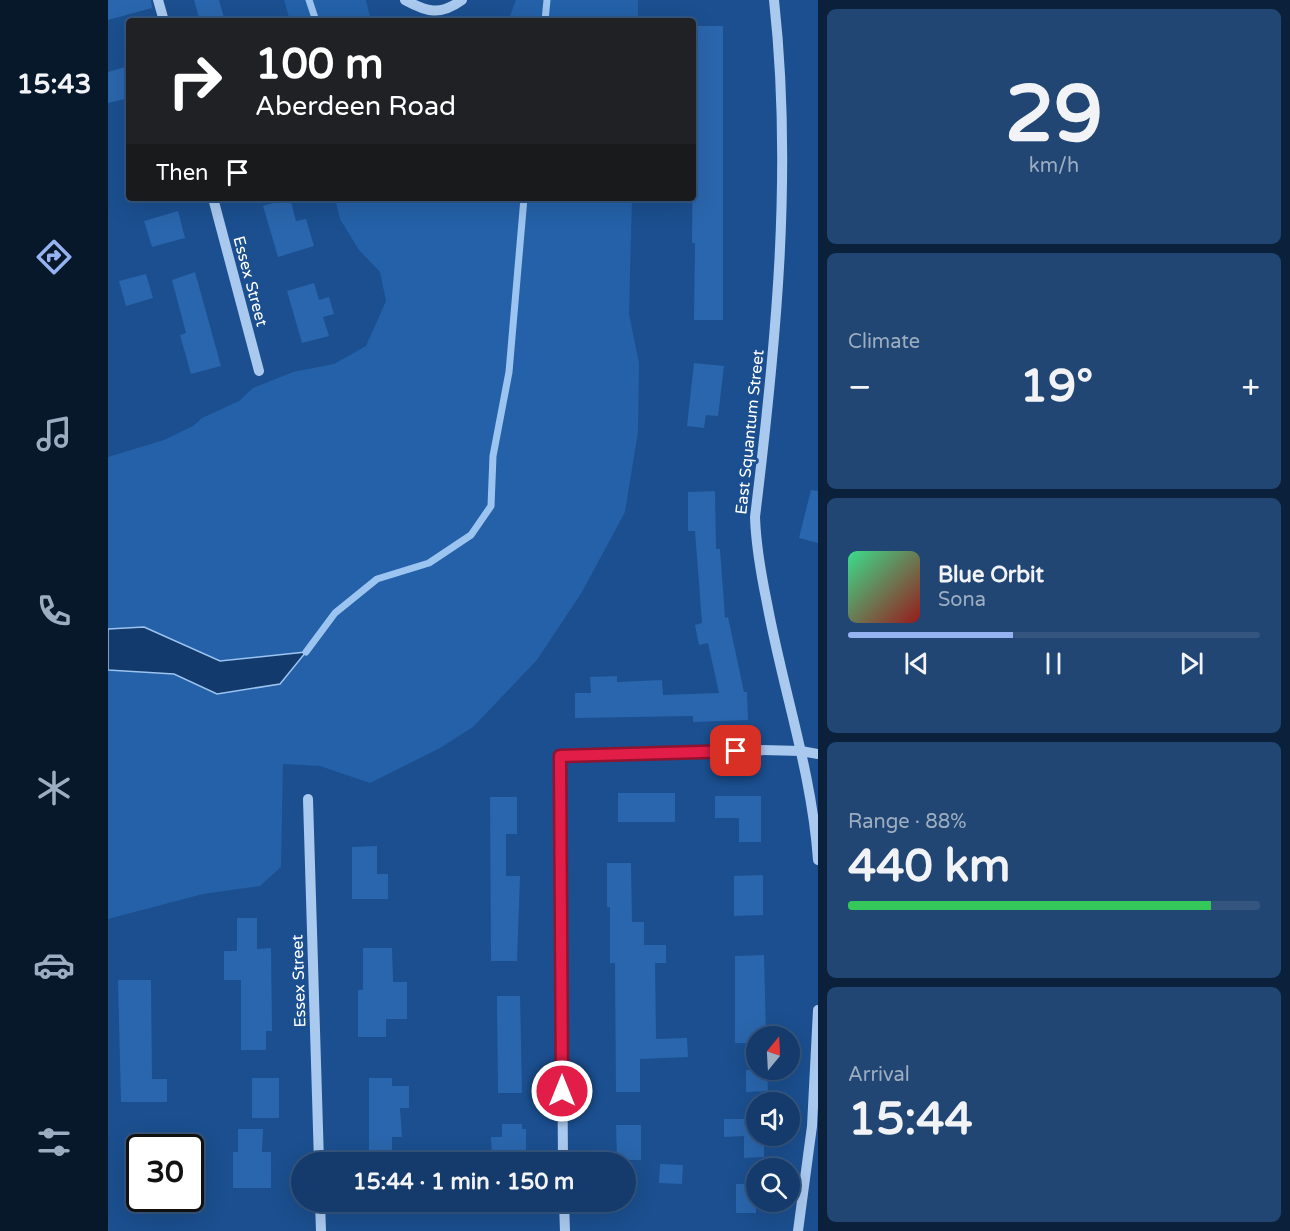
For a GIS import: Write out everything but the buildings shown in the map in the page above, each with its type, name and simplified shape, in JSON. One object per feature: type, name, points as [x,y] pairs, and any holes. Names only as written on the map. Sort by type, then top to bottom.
[{"type":"street","points":[[158,0],[163,18]]},
{"type":"street","points":[[405,0],[428,11],[448,10],[462,0]]},
{"type":"street","name":"East Squantum Street","points":[[774,0],[783,118],[780,277],[755,517],[757,560],[810,790],[818,861]]},
{"type":"street","name":"Essex Street","points":[[214,201],[259,371]]},
{"type":"street","points":[[563,1152],[560,756],[801,751],[818,754]]},
{"type":"street","name":"Essex Street","points":[[308,799],[319,1152]]},
{"type":"street","points":[[798,1231],[812,1126],[818,1010]]},
{"type":"street","points":[[320,1212],[321,1231]]},
{"type":"street","points":[[564,1212],[565,1231]]},
{"type":"shaded area","points":[[284,0],[366,0],[370,18],[289,18]]},
{"type":"shaded area","points":[[516,0],[638,0],[638,18],[509,18]]},
{"type":"shaded area","points":[[336,201],[632,201],[629,314],[639,363],[638,432],[625,512],[582,592],[537,660],[473,727],[440,748],[370,783],[320,766],[283,764],[281,867],[260,886],[203,894],[108,919],[108,670],[174,674],[217,694],[306,652],[219,661],[144,627],[108,629],[108,457],[164,440],[193,426],[202,418],[239,401],[253,388],[293,372],[334,364],[366,346],[386,301],[380,272],[359,250],[340,219]]},
{"type":"shaded area","points":[[144,627],[220,661],[306,652],[280,684],[217,694],[174,674],[108,670],[108,629]]},
{"type":"waterway","points":[[309,0],[315,18]]},
{"type":"waterway","points":[[545,18],[547,0]]},
{"type":"waterway","points":[[306,652],[335,613],[377,579],[429,563],[471,535],[491,506],[493,456],[509,372],[524,201]]},
{"type":"route","points":[[562,1091],[560,756],[736,751]]}]
